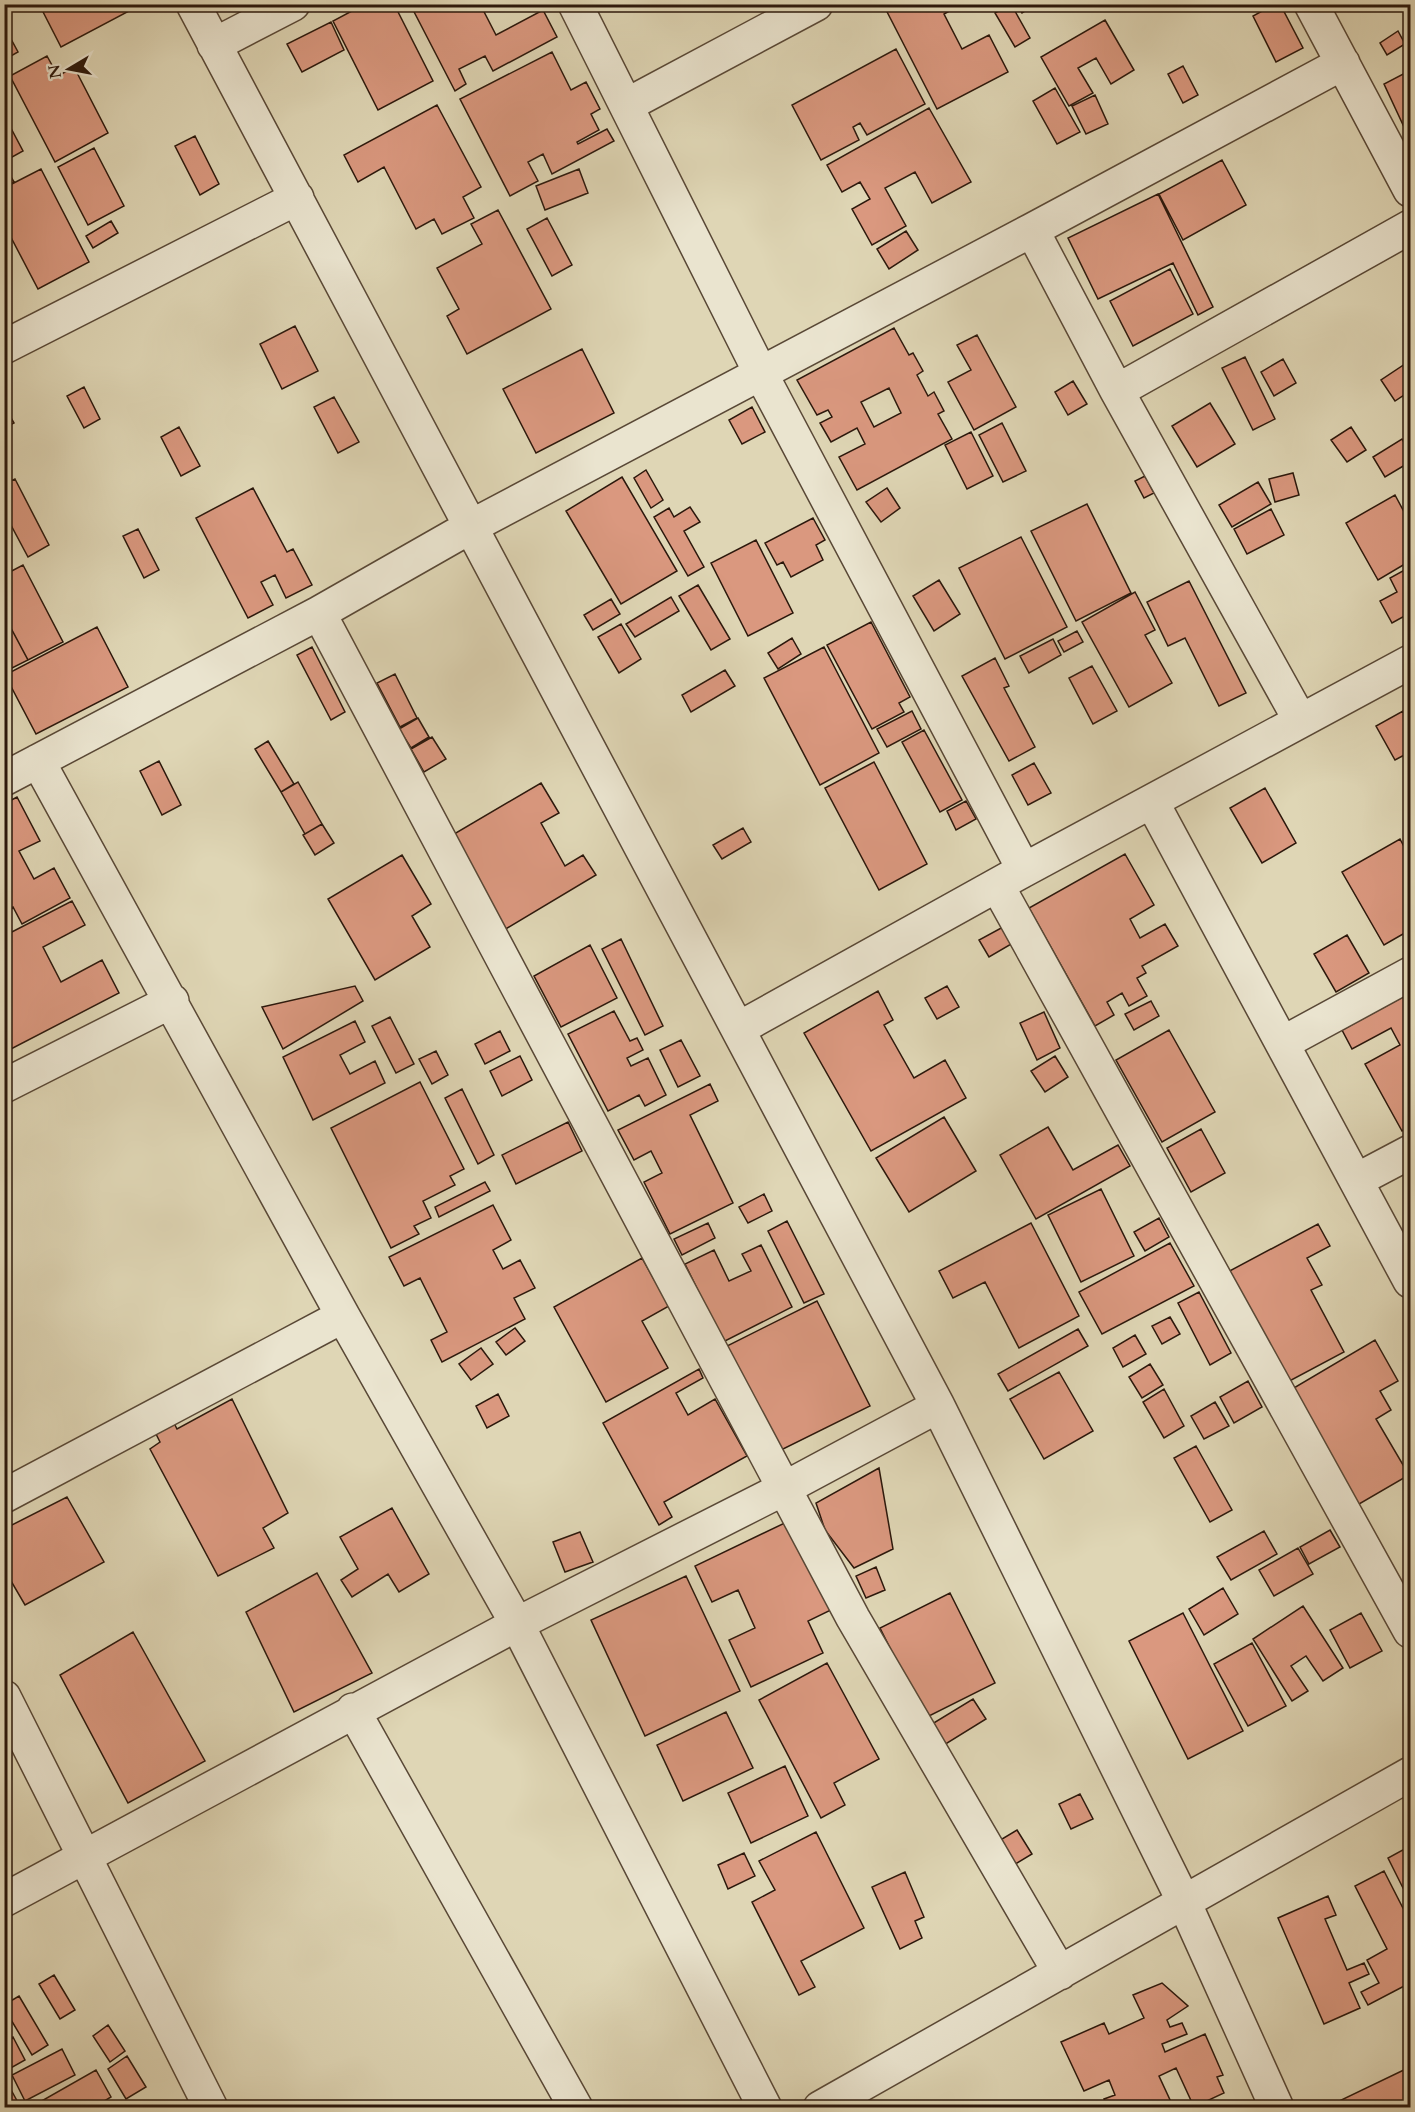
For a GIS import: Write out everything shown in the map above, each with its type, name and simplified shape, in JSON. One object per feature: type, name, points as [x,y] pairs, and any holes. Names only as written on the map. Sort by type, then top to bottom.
[{"type":"street","points":[[193,4],[938,1406],[1184,1902],[1277,2108]]},
{"type":"street","points":[[214,45],[293,4]]},
{"type":"street","points":[[575,4],[1010,877],[1410,1631]]},
{"type":"street","points":[[627,105],[816,4]]},
{"type":"street","points":[[1311,4],[1410,189]]},
{"type":"street","points":[[4,779],[319,613],[470,527],[1032,230],[1342,63]]},
{"type":"street","points":[[4,347],[297,198]]},
{"type":"street","points":[[1117,391],[1410,227]]},
{"type":"street","points":[[1032,230],[1117,391],[1300,720]]},
{"type":"street","points":[[319,613],[853,1618],[1060,1973]]},
{"type":"street","points":[[738,1029],[1010,877],[1410,662]]},
{"type":"street","points":[[38,761],[172,1001],[343,1316],[517,1624],[765,2108]]},
{"type":"street","points":[[1152,802],[1410,1281]]},
{"type":"street","points":[[1283,1042],[1410,974]]},
{"type":"street","points":[[4,1086],[172,1001]]},
{"type":"street","points":[[1357,1180],[1410,1152]]},
{"type":"street","points":[[4,1496],[343,1316]]},
{"type":"street","points":[[4,1900],[353,1710],[785,1488],[938,1406]]},
{"type":"street","points":[[4,1697],[211,2108]]},
{"type":"street","points":[[353,1710],[576,2108]]},
{"type":"street","points":[[820,2108],[1410,1774]]},
{"type":"building","points":[[39,4],[128,4],[131,10],[61,47]]},
{"type":"building","points":[[365,4],[394,4],[433,81],[378,110],[333,21]]},
{"type":"building","points":[[410,4],[480,4],[496,35],[543,10],[557,37],[493,71],[485,56],[459,69],[466,84],[455,91]]},
{"type":"building","points":[[883,4],[962,4],[944,14],[962,49],[989,35],[1008,72],[937,109]]},
{"type":"building","points":[[1009,4],[1030,38],[1015,47],[995,13]]},
{"type":"building","points":[[1017,4],[1036,4],[1022,13]]},
{"type":"building","points":[[1275,4],[1280,4],[1303,48],[1276,62],[1253,16]]},
{"type":"building","points":[[1105,20],[1134,70],[1111,84],[1096,58],[1078,68],[1093,93],[1069,106],[1041,57]]},
{"type":"building","points":[[331,22],[344,50],[302,72],[287,44]]},
{"type":"building","points":[[4,26],[18,52],[4,60]]},
{"type":"building","points":[[1398,31],[1405,44],[1387,55],[1380,43]]},
{"type":"building","points":[[896,49],[925,104],[867,135],[860,123],[853,127],[859,140],[821,160],[792,105]]},
{"type":"building","points":[[552,52],[571,90],[586,82],[600,109],[591,114],[599,130],[577,142],[578,144],[607,129],[614,141],[552,174],[543,154],[528,162],[538,181],[510,196],[460,99]]},
{"type":"building","points":[[47,56],[58,76],[74,67],[108,133],[55,162],[10,76]]},
{"type":"building","points":[[1183,66],[1198,95],[1183,103],[1168,74]]},
{"type":"building","points":[[1407,72],[1410,80],[1410,124],[1404,127],[1384,84]]},
{"type":"building","points":[[1055,88],[1080,132],[1057,144],[1033,101]]},
{"type":"building","points":[[1095,95],[1108,124],[1086,134],[1072,106]]},
{"type":"building","points":[[437,105],[481,187],[463,197],[474,218],[442,234],[434,219],[416,229],[384,167],[358,182],[344,155]]},
{"type":"building","points":[[929,108],[971,182],[932,203],[915,172],[885,188],[906,226],[872,245],[852,209],[870,199],[860,182],[842,192],[827,165]]},
{"type":"building","points":[[4,115],[23,151],[5,161],[4,159]]},
{"type":"building","points":[[195,136],[219,184],[200,195],[175,146]]},
{"type":"building","points":[[94,148],[124,206],[88,225],[58,167]]},
{"type":"building","points":[[1222,160],[1246,205],[1183,240],[1159,194]]},
{"type":"building","points":[[4,165],[14,182],[4,187]]},
{"type":"building","points":[[41,169],[89,262],[38,289],[4,224],[4,188]]},
{"type":"building","points":[[579,169],[588,193],[545,210],[536,186]]},
{"type":"building","points":[[1158,194],[1213,307],[1198,315],[1173,263],[1098,299],[1068,238]]},
{"type":"building","points":[[498,210],[551,309],[467,354],[447,316],[459,309],[437,268],[482,244],[471,224]]},
{"type":"building","points":[[547,218],[572,265],[552,276],[527,229]]},
{"type":"building","points":[[111,221],[118,233],[93,248],[86,236]]},
{"type":"building","points":[[906,231],[918,250],[889,269],[877,249]]},
{"type":"building","points":[[1170,269],[1193,314],[1133,346],[1110,301]]},
{"type":"building","points":[[295,326],[318,371],[282,389],[260,344]]},
{"type":"building","points":[[894,328],[909,355],[913,353],[923,371],[917,375],[928,396],[934,392],[944,411],[938,414],[952,439],[857,490],[839,457],[865,444],[857,428],[831,442],[820,423],[832,417],[828,410],[817,415],[797,380]],"holes":[[[889,388],[901,413],[874,427],[861,402]]]},
{"type":"building","points":[[977,335],[1016,407],[974,430],[948,382],[971,370],[957,345]]},
{"type":"building","points":[[582,349],[614,413],[536,453],[503,389]]},
{"type":"building","points":[[1245,357],[1275,419],[1253,430],[1222,368]]},
{"type":"building","points":[[1283,359],[1296,383],[1274,396],[1261,372]]},
{"type":"building","points":[[1405,364],[1410,371],[1410,391],[1395,401],[1381,380]]},
{"type":"building","points":[[1073,381],[1087,404],[1068,415],[1055,392]]},
{"type":"building","points":[[84,387],[100,419],[84,428],[67,396]]},
{"type":"building","points":[[334,397],[359,442],[338,453],[314,407]]},
{"type":"building","points":[[1210,403],[1235,444],[1197,467],[1172,426]]},
{"type":"building","points":[[4,406],[14,423],[4,428]]},
{"type":"building","points":[[752,407],[765,432],[742,444],[729,420]]},
{"type":"building","points":[[1002,423],[1026,471],[1003,482],[979,435]]},
{"type":"building","points":[[179,427],[200,466],[181,476],[161,437]]},
{"type":"building","points":[[1351,427],[1366,450],[1347,462],[1331,440]]},
{"type":"building","points":[[971,432],[993,476],[967,489],[945,445]]},
{"type":"building","points":[[1402,439],[1410,453],[1410,462],[1385,477],[1373,457]]},
{"type":"building","points":[[646,470],[663,500],[651,508],[634,478]]},
{"type":"building","points":[[1293,473],[1299,495],[1275,502],[1269,479]]},
{"type":"building","points":[[1145,476],[1154,493],[1144,498],[1135,481]]},
{"type":"building","points":[[622,477],[677,571],[621,604],[566,511]]},
{"type":"building","points":[[15,479],[49,545],[28,557],[4,512],[4,484]]},
{"type":"building","points":[[1258,482],[1271,504],[1232,527],[1219,505]]},
{"type":"building","points":[[253,488],[287,552],[293,549],[312,585],[286,598],[275,575],[261,582],[273,605],[248,618],[196,518]]},
{"type":"building","points":[[887,488],[900,508],[881,522],[866,502]]},
{"type":"building","points":[[1395,495],[1410,523],[1410,561],[1378,580],[1346,523]]},
{"type":"building","points":[[1087,504],[1131,593],[1076,621],[1031,531]]},
{"type":"building","points":[[690,507],[700,522],[684,531],[704,567],[688,576],[654,517],[669,508],[674,517]]},
{"type":"building","points":[[1271,509],[1284,535],[1247,554],[1234,529]]},
{"type":"building","points":[[813,518],[825,540],[816,545],[823,560],[791,577],[783,562],[777,565],[765,543]]},
{"type":"building","points":[[138,529],[159,570],[144,578],[123,536]]},
{"type":"building","points":[[1021,537],[1067,627],[1005,659],[959,568]]},
{"type":"building","points":[[756,540],[793,613],[748,636],[711,563]]},
{"type":"building","points":[[23,565],[63,642],[28,660],[4,615],[4,575]]},
{"type":"building","points":[[1410,567],[1410,613],[1392,623],[1380,601],[1397,592],[1390,578]]},
{"type":"building","points":[[939,580],[960,614],[934,631],[913,596]]},
{"type":"building","points":[[1189,581],[1246,693],[1219,706],[1185,638],[1168,646],[1147,602]]},
{"type":"building","points":[[698,585],[730,639],[711,650],[679,596]]},
{"type":"building","points":[[1135,592],[1155,630],[1145,635],[1172,683],[1129,707],[1082,622]]},
{"type":"building","points":[[671,597],[679,611],[635,637],[626,624]]},
{"type":"building","points":[[611,599],[620,614],[593,630],[584,615]]},
{"type":"building","points":[[4,615],[28,660],[10,669],[4,659]]},
{"type":"building","points":[[871,622],[910,697],[899,703],[904,712],[872,729],[827,645]]},
{"type":"building","points":[[621,624],[641,659],[619,673],[598,637]]},
{"type":"building","points":[[97,627],[128,687],[36,734],[5,675]]},
{"type":"building","points":[[1077,631],[1083,642],[1064,652],[1058,641]]},
{"type":"building","points":[[792,638],[801,654],[778,669],[768,653]]},
{"type":"building","points":[[1053,639],[1061,655],[1029,673],[1020,656]]},
{"type":"building","points":[[312,647],[345,712],[331,720],[297,655]]},
{"type":"building","points":[[824,647],[879,753],[820,785],[764,678]]},
{"type":"building","points":[[995,658],[1009,686],[1004,688],[1035,747],[1009,761],[962,676]]},
{"type":"building","points":[[1092,666],[1117,711],[1093,724],[1069,678]]},
{"type":"building","points":[[725,670],[735,686],[691,712],[682,695]]},
{"type":"building","points":[[395,674],[417,718],[400,727],[377,683]]},
{"type":"building","points":[[912,711],[921,729],[887,747],[877,729]]},
{"type":"building","points":[[1403,711],[1410,725],[1410,752],[1395,760],[1376,726]]},
{"type":"building","points":[[418,718],[429,737],[411,748],[399,729]]},
{"type":"building","points":[[924,730],[962,800],[940,812],[902,742]]},
{"type":"building","points":[[432,737],[446,759],[424,772],[411,749]]},
{"type":"building","points":[[268,741],[294,784],[281,792],[255,749]]},
{"type":"building","points":[[159,761],[181,805],[162,815],[140,771]]},
{"type":"building","points":[[874,762],[927,864],[879,890],[825,788]]},
{"type":"building","points":[[1034,763],[1051,793],[1028,805],[1012,775]]},
{"type":"building","points":[[298,782],[322,824],[305,834],[281,792]]},
{"type":"building","points":[[541,783],[559,813],[541,823],[565,866],[583,855],[596,875],[504,930],[449,837]]},
{"type":"building","points":[[1265,788],[1296,843],[1262,863],[1230,808]]},
{"type":"building","points":[[17,797],[40,841],[19,851],[34,879],[54,868],[70,898],[22,924],[13,907],[4,911],[4,804]]},
{"type":"building","points":[[966,801],[976,819],[956,830],[947,811]]},
{"type":"building","points":[[322,824],[334,843],[315,855],[303,835]]},
{"type":"building","points":[[743,828],[751,842],[722,859],[713,845]]},
{"type":"building","points":[[1400,839],[1410,858],[1410,930],[1384,945],[1342,872]]},
{"type":"building","points":[[1125,854],[1154,905],[1130,919],[1140,938],[1165,924],[1178,946],[1142,966],[1146,973],[1137,978],[1147,996],[1129,1006],[1122,993],[1107,1002],[1114,1015],[1095,1026],[1029,908]]},
{"type":"building","points":[[402,855],[431,904],[412,916],[430,947],[375,980],[328,899]]},
{"type":"building","points":[[72,901],[85,925],[43,947],[61,982],[102,960],[119,993],[9,1050],[4,1042],[4,936]]},
{"type":"building","points":[[1003,927],[1013,943],[989,957],[979,940]]},
{"type":"building","points":[[1347,935],[1369,973],[1336,992],[1314,954]]},
{"type":"building","points":[[621,939],[663,1026],[645,1035],[602,949]]},
{"type":"building","points":[[590,945],[617,998],[561,1027],[534,976]]},
{"type":"building","points":[[355,986],[363,1001],[283,1049],[262,1007]]},
{"type":"building","points":[[947,986],[959,1007],[937,1019],[925,998]]},
{"type":"building","points":[[878,991],[893,1020],[884,1025],[914,1078],[945,1060],[966,1098],[871,1151],[804,1033]]},
{"type":"building","points":[[1410,993],[1410,1126],[1402,1131],[1365,1064],[1400,1045],[1391,1028],[1352,1049],[1342,1030]]},
{"type":"building","points":[[1151,1001],[1159,1016],[1134,1030],[1125,1014]]},
{"type":"building","points":[[614,1011],[630,1041],[637,1038],[643,1050],[627,1058],[631,1066],[648,1058],[666,1095],[645,1106],[639,1095],[608,1111],[568,1034]]},
{"type":"building","points":[[1044,1012],[1060,1048],[1037,1060],[1020,1023]]},
{"type":"building","points":[[390,1017],[414,1064],[396,1073],[372,1026]]},
{"type":"building","points":[[355,1021],[365,1042],[340,1055],[350,1074],[375,1061],[385,1083],[313,1120],[283,1057]]},
{"type":"building","points":[[1169,1030],[1215,1112],[1162,1142],[1116,1060]]},
{"type":"building","points":[[500,1031],[510,1051],[485,1064],[475,1044]]},
{"type":"building","points":[[681,1040],[700,1076],[678,1087],[660,1050]]},
{"type":"building","points":[[436,1051],[448,1075],[432,1084],[419,1059]]},
{"type":"building","points":[[520,1056],[532,1080],[502,1096],[490,1071]]},
{"type":"building","points":[[1055,1056],[1068,1077],[1045,1092],[1031,1071]]},
{"type":"building","points":[[420,1082],[464,1169],[450,1176],[455,1185],[423,1201],[431,1218],[414,1226],[419,1234],[391,1248],[331,1128]]},
{"type":"building","points":[[710,1084],[718,1101],[690,1115],[733,1203],[670,1234],[644,1182],[662,1173],[651,1151],[634,1160],[618,1130]]},
{"type":"building","points":[[462,1089],[494,1155],[478,1164],[445,1098]]},
{"type":"building","points":[[944,1117],[976,1171],[909,1212],[876,1158]]},
{"type":"building","points":[[568,1122],[582,1151],[516,1184],[502,1155]]},
{"type":"building","points":[[1048,1127],[1073,1170],[1118,1145],[1130,1166],[1036,1219],[1000,1155]]},
{"type":"building","points":[[1201,1129],[1225,1173],[1191,1192],[1167,1148]]},
{"type":"building","points":[[485,1182],[490,1191],[439,1217],[435,1207]]},
{"type":"building","points":[[1101,1189],[1134,1256],[1081,1282],[1048,1215]]},
{"type":"building","points":[[764,1194],[772,1211],[748,1223],[739,1207]]},
{"type":"building","points":[[493,1205],[511,1240],[493,1250],[503,1269],[520,1260],[535,1288],[514,1298],[525,1319],[442,1362],[431,1340],[447,1332],[420,1278],[404,1286],[389,1257]]},
{"type":"building","points":[[1159,1218],[1169,1237],[1145,1251],[1134,1232]]},
{"type":"building","points":[[787,1221],[824,1294],[804,1303],[768,1231]]},
{"type":"building","points":[[708,1223],[715,1238],[682,1255],[674,1239]]},
{"type":"building","points":[[1031,1223],[1079,1316],[1019,1348],[985,1282],[953,1298],[939,1271]]},
{"type":"building","points":[[1318,1224],[1330,1246],[1307,1258],[1322,1285],[1311,1290],[1344,1352],[1282,1385],[1224,1274]]},
{"type":"building","points":[[1170,1243],[1194,1286],[1102,1334],[1079,1292]]},
{"type":"building","points":[[761,1245],[792,1307],[723,1342],[685,1264],[714,1250],[729,1281],[751,1271],[742,1254]]},
{"type":"building","points":[[642,1258],[669,1306],[642,1321],[668,1368],[606,1402],[554,1307]]},
{"type":"building","points":[[1199,1292],[1231,1353],[1210,1365],[1178,1303]]},
{"type":"building","points":[[817,1301],[870,1406],[775,1453],[723,1348]]},
{"type":"building","points":[[1170,1317],[1180,1334],[1162,1344],[1152,1326]]},
{"type":"building","points":[[515,1328],[525,1341],[506,1355],[496,1342]]},
{"type":"building","points":[[1078,1329],[1088,1346],[1008,1391],[998,1374]]},
{"type":"building","points":[[1135,1335],[1146,1354],[1123,1367],[1113,1348]]},
{"type":"building","points":[[1375,1340],[1398,1381],[1380,1391],[1391,1410],[1376,1419],[1409,1475],[1354,1507],[1287,1392]]},
{"type":"building","points":[[481,1348],[493,1364],[471,1380],[459,1364]]},
{"type":"building","points":[[1150,1364],[1163,1385],[1142,1398],[1129,1377]]},
{"type":"building","points":[[699,1369],[703,1378],[676,1393],[688,1415],[715,1399],[747,1456],[664,1502],[672,1517],[659,1525],[603,1423]]},
{"type":"building","points":[[1059,1372],[1093,1431],[1044,1459],[1010,1399]]},
{"type":"building","points":[[1248,1381],[1262,1407],[1234,1423],[1220,1397]]},
{"type":"building","points":[[1164,1389],[1184,1426],[1164,1438],[1143,1402]]},
{"type":"building","points":[[498,1394],[509,1416],[487,1428],[476,1406]]},
{"type":"building","points":[[232,1399],[288,1513],[263,1528],[274,1548],[218,1576],[150,1449],[160,1442],[153,1428],[171,1417],[177,1429]]},
{"type":"building","points":[[1215,1402],[1229,1426],[1204,1439],[1191,1416]]},
{"type":"building","points":[[1196,1446],[1232,1510],[1210,1522],[1174,1458]]},
{"type":"building","points":[[879,1468],[893,1549],[854,1568],[825,1530],[816,1503]]},
{"type":"building","points":[[67,1497],[104,1562],[25,1605],[4,1569],[4,1529]]},
{"type":"building","points":[[392,1508],[429,1574],[399,1592],[388,1574],[352,1597],[341,1580],[358,1569],[340,1537]]},
{"type":"building","points":[[791,1520],[833,1609],[808,1621],[823,1653],[751,1687],[729,1640],[755,1628],[738,1590],[712,1602],[695,1566]]},
{"type":"building","points":[[1330,1530],[1340,1547],[1309,1564],[1300,1547]]},
{"type":"building","points":[[1264,1531],[1277,1554],[1231,1580],[1217,1557]]},
{"type":"building","points":[[580,1532],[593,1562],[565,1572],[553,1542]]},
{"type":"building","points":[[1298,1548],[1313,1574],[1274,1596],[1259,1570]]},
{"type":"building","points":[[876,1567],[885,1590],[866,1598],[856,1576]]},
{"type":"building","points":[[317,1573],[372,1673],[294,1712],[246,1612]]},
{"type":"building","points":[[686,1576],[740,1691],[645,1736],[591,1620]]},
{"type":"building","points":[[1223,1588],[1238,1614],[1204,1635],[1189,1609]]},
{"type":"building","points":[[950,1593],[995,1683],[925,1718],[880,1628]]},
{"type":"building","points":[[1303,1606],[1343,1668],[1323,1681],[1306,1656],[1291,1666],[1308,1691],[1292,1701],[1253,1639]]},
{"type":"building","points":[[1183,1613],[1243,1731],[1188,1759],[1129,1641]]},
{"type":"building","points":[[1361,1613],[1382,1651],[1350,1668],[1330,1630]]},
{"type":"building","points":[[133,1632],[205,1761],[128,1803],[60,1675]]},
{"type":"building","points":[[1252,1643],[1286,1706],[1248,1726],[1214,1664]]},
{"type":"building","points":[[827,1663],[879,1759],[834,1783],[845,1805],[821,1818],[759,1700]]},
{"type":"building","points":[[973,1699],[986,1719],[944,1745],[932,1724]]},
{"type":"building","points":[[726,1712],[753,1768],[683,1801],[657,1745]]},
{"type":"building","points":[[785,1766],[808,1816],[751,1843],[728,1793]]},
{"type":"building","points":[[1080,1794],[1093,1819],[1071,1829],[1059,1804]]},
{"type":"building","points":[[1017,1830],[1032,1854],[1012,1866],[997,1842]]},
{"type":"building","points":[[816,1832],[864,1928],[801,1961],[815,1987],[799,1995],[752,1902],[775,1890],[759,1861]]},
{"type":"building","points":[[1410,1846],[1410,1902],[1388,1858]]},
{"type":"building","points":[[744,1853],[755,1876],[728,1889],[718,1865]]},
{"type":"building","points":[[1384,1871],[1410,1922],[1410,1983],[1368,2005],[1361,1992],[1379,1983],[1367,1960],[1387,1949],[1355,1886]]},
{"type":"building","points":[[905,1872],[924,1917],[915,1921],[922,1938],[900,1949],[872,1887]]},
{"type":"building","points":[[1328,1896],[1336,1915],[1325,1919],[1347,1970],[1364,1963],[1369,1974],[1349,1983],[1360,2008],[1324,2024],[1278,1918]]},
{"type":"building","points":[[54,1975],[75,2010],[60,2019],[39,1984]]},
{"type":"building","points":[[1162,1983],[1188,2006],[1167,2020],[1170,2027],[1182,2023],[1187,2034],[1162,2044],[1165,2052],[1205,2034],[1223,2075],[1217,2077],[1224,2093],[1194,2107],[1176,2068],[1159,2076],[1171,2102],[1160,2108],[1108,2108],[1104,2099],[1115,2095],[1109,2080],[1084,2091],[1061,2042],[1104,2023],[1109,2034],[1144,2018],[1133,1995]]},
{"type":"building","points":[[19,1996],[48,2045],[32,2055],[4,2008],[4,2005]]},
{"type":"building","points":[[108,2025],[125,2051],[110,2062],[93,2036]]},
{"type":"building","points":[[13,2037],[25,2060],[9,2069],[4,2060],[4,2041]]},
{"type":"building","points":[[62,2049],[75,2075],[25,2101],[12,2075]]},
{"type":"building","points":[[127,2056],[146,2087],[126,2099],[108,2069]]},
{"type":"building","points":[[1410,2067],[1410,2108],[1340,2108],[1337,2102]]},
{"type":"building","points":[[96,2070],[111,2097],[93,2108],[41,2108],[38,2103]]},
{"type":"building","points":[[4,2077],[21,2108],[4,2108]]}]
